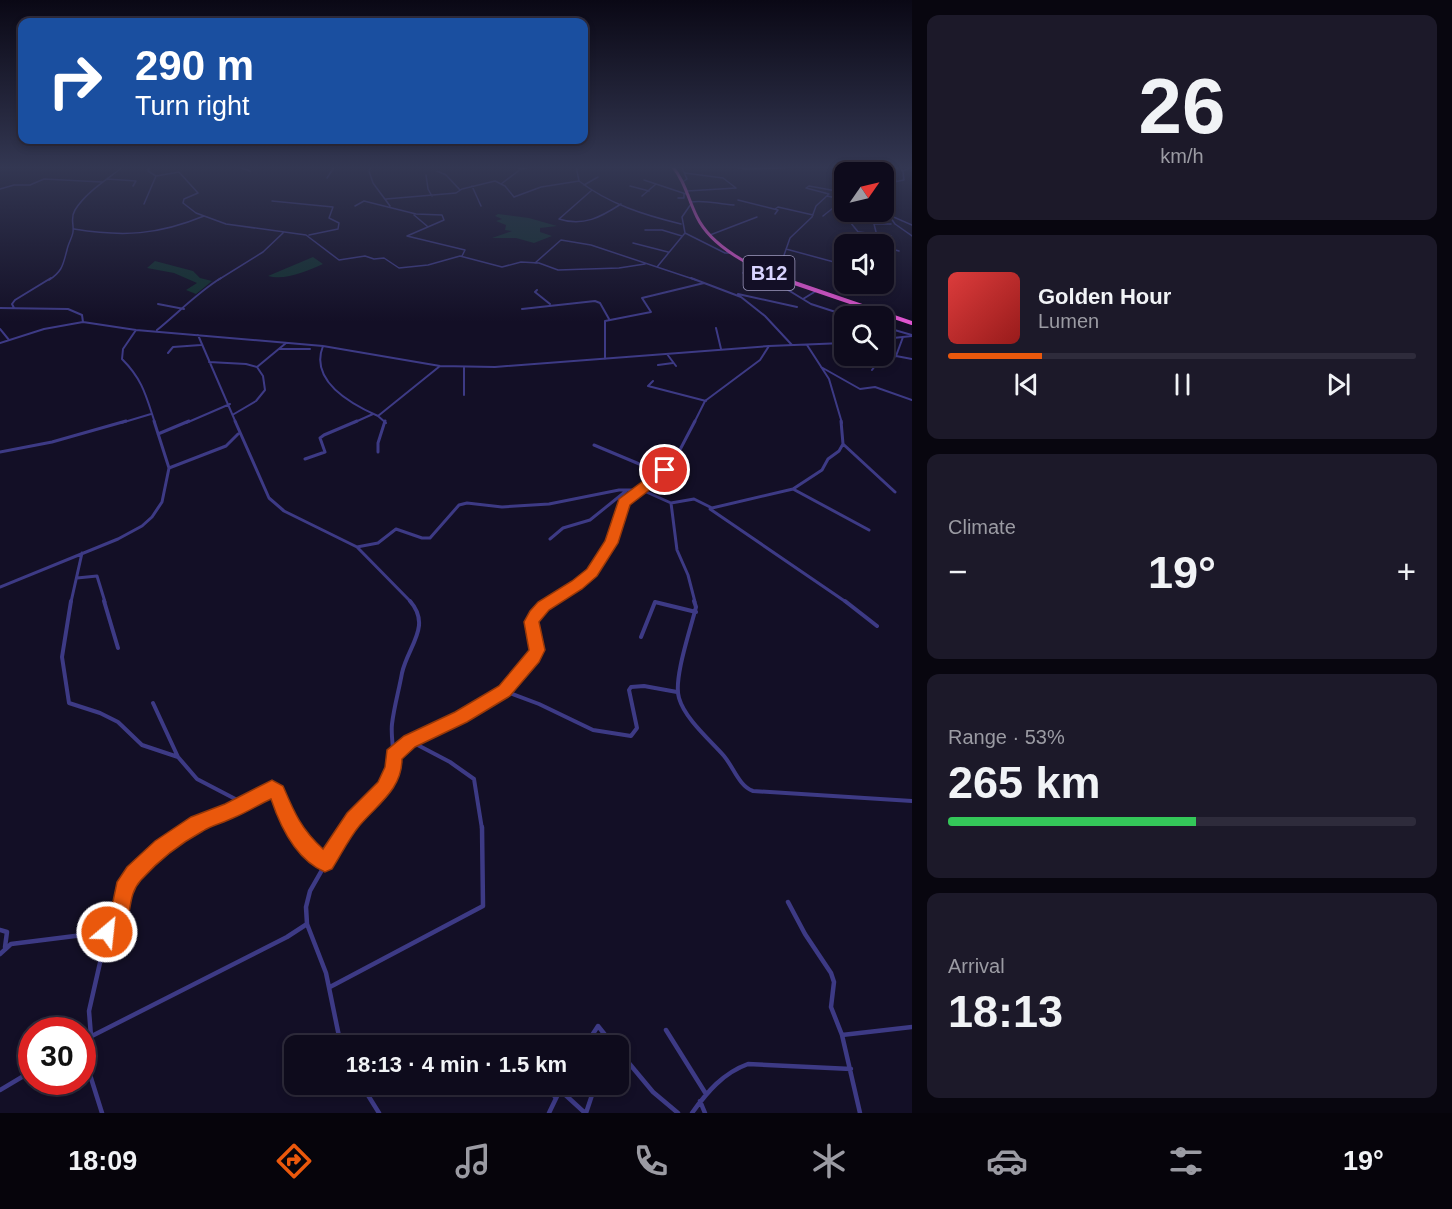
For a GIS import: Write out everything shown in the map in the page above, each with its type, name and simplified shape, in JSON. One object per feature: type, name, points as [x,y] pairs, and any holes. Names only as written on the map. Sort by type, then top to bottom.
[{"type":"highway","name":"B12","points":[[697,218],[710,236],[732,253],[771,274],[912,323]]},
{"type":"street","points":[[14,308],[12,304],[15,300],[55,276],[66,262],[66,248],[73,229],[72,218]]},
{"type":"street","points":[[73,229],[110,236],[135,234],[180,226],[199,218]]},
{"type":"street","points":[[211,218],[242,226],[309,235],[338,229],[339,222],[329,218]]},
{"type":"street","points":[[418,218],[427,226]]},
{"type":"street","points":[[444,218],[445,219],[407,236],[465,250],[462,256]]},
{"type":"street","points":[[560,218],[572,223],[588,223],[597,218]]},
{"type":"street","points":[[663,218],[681,224]]},
{"type":"street","points":[[683,218],[683,234]]},
{"type":"street","points":[[710,236],[757,218]]},
{"type":"street","points":[[778,277],[781,274],[786,249],[794,232],[810,218]]},
{"type":"street","points":[[895,218],[912,225]]},
{"type":"street","points":[[850,222],[860,232],[881,234]]},
{"type":"street","points":[[876,233],[874,224],[893,224],[912,236]]},
{"type":"street","points":[[898,227],[912,225]]},
{"type":"street","points":[[645,230],[683,234],[725,253],[732,253]]},
{"type":"street","points":[[156,331],[196,299],[202,290],[263,252],[284,232]]},
{"type":"street","points":[[657,267],[683,234]]},
{"type":"street","points":[[309,235],[339,260],[365,256],[374,259],[384,258],[397,268],[428,265],[462,256],[502,267],[521,262],[535,263],[558,270],[619,268],[645,264]]},
{"type":"street","points":[[535,263],[561,240],[591,245],[736,294],[797,307]]},
{"type":"street","points":[[633,243],[668,252]]},
{"type":"street","points":[[786,249],[834,262]]},
{"type":"street","points":[[894,249],[900,250]]},
{"type":"street","points":[[743,273],[751,269],[818,308],[834,312]]},
{"type":"street","points":[[761,274],[771,274],[767,289]]},
{"type":"street","points":[[605,359],[604,324],[609,319],[651,312],[642,298],[705,283]]},
{"type":"street","points":[[537,290],[535,292],[551,304]]},
{"type":"street","points":[[803,299],[816,291]]},
{"type":"street","points":[[736,294],[772,322],[792,345]]},
{"type":"street","points":[[522,309],[551,304],[598,301],[609,319]]},
{"type":"street","points":[[158,304],[183,309]]},
{"type":"street","points":[[0,308],[68,309],[82,315],[83,322]]},
{"type":"street","points":[[0,344],[44,329],[83,322],[136,330],[323,346],[440,366],[495,368],[721,349],[834,344]]},
{"type":"street","points":[[716,328],[721,349]]},
{"type":"street","points":[[0,329],[9,340]]},
{"type":"street","points":[[136,330],[123,349],[122,359],[137,374],[142,383],[169,468]]},
{"type":"street","points":[[894,330],[912,335]]},
{"type":"street","points":[[198,335],[230,404],[239,434],[268,498],[275,506],[357,547],[403,593],[417,609],[420,618],[420,626],[404,665],[395,706],[392,725],[393,767],[385,788],[353,819],[325,862],[310,891],[306,907],[307,924],[330,987],[339,1035]]},
{"type":"street","points":[[894,338],[912,335]]},
{"type":"street","points":[[896,356],[903,338]]},
{"type":"street","points":[[257,367],[288,342]]},
{"type":"street","points":[[168,353],[173,347],[201,345]]},
{"type":"street","points":[[708,508],[747,502],[793,489],[822,470],[828,459],[839,451],[843,444],[843,427],[834,393],[829,380],[807,345]]},
{"type":"street","points":[[323,346],[319,357],[320,370],[338,391],[386,422],[378,443],[378,452]]},
{"type":"street","points":[[393,756],[410,741],[461,717],[504,691],[534,657],[537,650],[532,622],[535,615],[543,606],[592,573],[611,543],[624,503],[634,493],[642,490],[657,471],[672,465],[706,400],[760,360],[769,346]]},
{"type":"street","points":[[279,349],[310,349]]},
{"type":"street","points":[[658,365],[675,364],[667,354]]},
{"type":"street","points":[[872,370],[878,362],[896,356],[912,359]]},
{"type":"street","points":[[209,362],[246,364],[257,367],[266,380],[265,389],[256,402],[234,414]]},
{"type":"street","points":[[378,416],[440,366]]},
{"type":"street","points":[[464,367],[464,395]]},
{"type":"street","points":[[819,367],[860,389],[875,387],[912,400]]},
{"type":"street","points":[[653,381],[648,386],[706,400]]},
{"type":"street","points":[[158,434],[230,404]]},
{"type":"street","points":[[0,453],[52,442],[151,414]]},
{"type":"street","points":[[304,459],[325,452],[320,438],[324,435],[373,414]]},
{"type":"street","points":[[0,587],[124,536],[154,514],[164,500],[165,476],[169,468],[226,446],[234,435],[239,434]]},
{"type":"street","points":[[843,444],[895,492]]},
{"type":"street","points":[[594,445],[657,471]]},
{"type":"street","points":[[793,489],[869,530]]},
{"type":"street","points":[[357,547],[378,543],[396,529],[422,538],[430,538],[459,505],[467,503],[502,507],[549,504],[627,490],[642,490],[671,503],[689,499],[708,508],[841,598],[877,626]]},
{"type":"street","points":[[550,539],[564,528],[590,520],[627,490]]},
{"type":"street","points":[[671,503],[677,550],[693,588],[696,612],[681,664],[677,692],[691,718],[749,790],[912,801]]},
{"type":"street","points":[[82,553],[66,622],[62,651],[63,676],[69,703],[100,713],[118,722],[149,749],[178,757]]},
{"type":"street","points":[[77,578],[97,576],[118,648]]},
{"type":"street","points":[[641,637],[655,602],[696,612]]},
{"type":"street","points":[[504,691],[539,704],[593,730],[631,736],[635,734],[637,728],[629,690],[631,687],[644,686],[677,692]]},
{"type":"street","points":[[153,703],[178,757],[197,779],[243,804]]},
{"type":"street","points":[[330,987],[483,906],[482,820],[474,779],[450,762],[410,741]]},
{"type":"street","points":[[89,1017],[107,932],[117,923],[123,889],[140,867],[180,834],[274,789],[287,819],[304,844],[325,862]]},
{"type":"street","points":[[788,902],[831,973],[834,982],[831,1007],[842,1035],[860,1113]]},
{"type":"street","points":[[96,1033],[287,937],[307,924]]},
{"type":"street","points":[[0,930],[7,932],[5,947]]},
{"type":"street","points":[[0,954],[5,947],[13,943],[107,932]]},
{"type":"street","points":[[592,1035],[597,1026],[605,1035]]},
{"type":"street","points":[[842,1035],[912,1027]]},
{"type":"street","points":[[666,1030],[706,1094]]},
{"type":"street","points":[[692,1113],[706,1094],[732,1070],[752,1062],[851,1069]]},
{"type":"street","points":[[629,1064],[652,1092],[678,1113]]},
{"type":"street","points":[[0,1090],[18,1079]]},
{"type":"street","points":[[96,1094],[102,1113]]},
{"type":"street","points":[[368,1095],[379,1113]]},
{"type":"street","points":[[568,1095],[585,1113],[592,1095]]},
{"type":"street","points":[[549,1113],[555,1097]]},
{"type":"street","points":[[700,1101],[705,1113]]},
{"type":"green space","points":[[500,218],[529,218],[557,226],[540,228],[540,232],[552,236],[534,243],[516,238],[492,238],[512,231],[505,230],[506,225],[496,221],[502,219]]},
{"type":"green space","points":[[313,257],[323,264],[289,276],[268,276]]},
{"type":"green space","points":[[155,261],[193,271],[200,278],[212,281],[196,294],[186,290],[197,283],[174,273],[147,268]]},
{"type":"route","points":[[107,932],[119,919],[123,889],[134,874],[161,848],[197,824],[230,811],[272,789],[277,792],[287,819],[304,844],[325,862],[353,819],[385,788],[390,779],[393,756],[410,741],[471,712],[504,691],[534,657],[537,650],[532,622],[535,615],[555,597],[577,585],[592,573],[611,543],[628,497],[642,490],[656,472],[665,470]]}]
